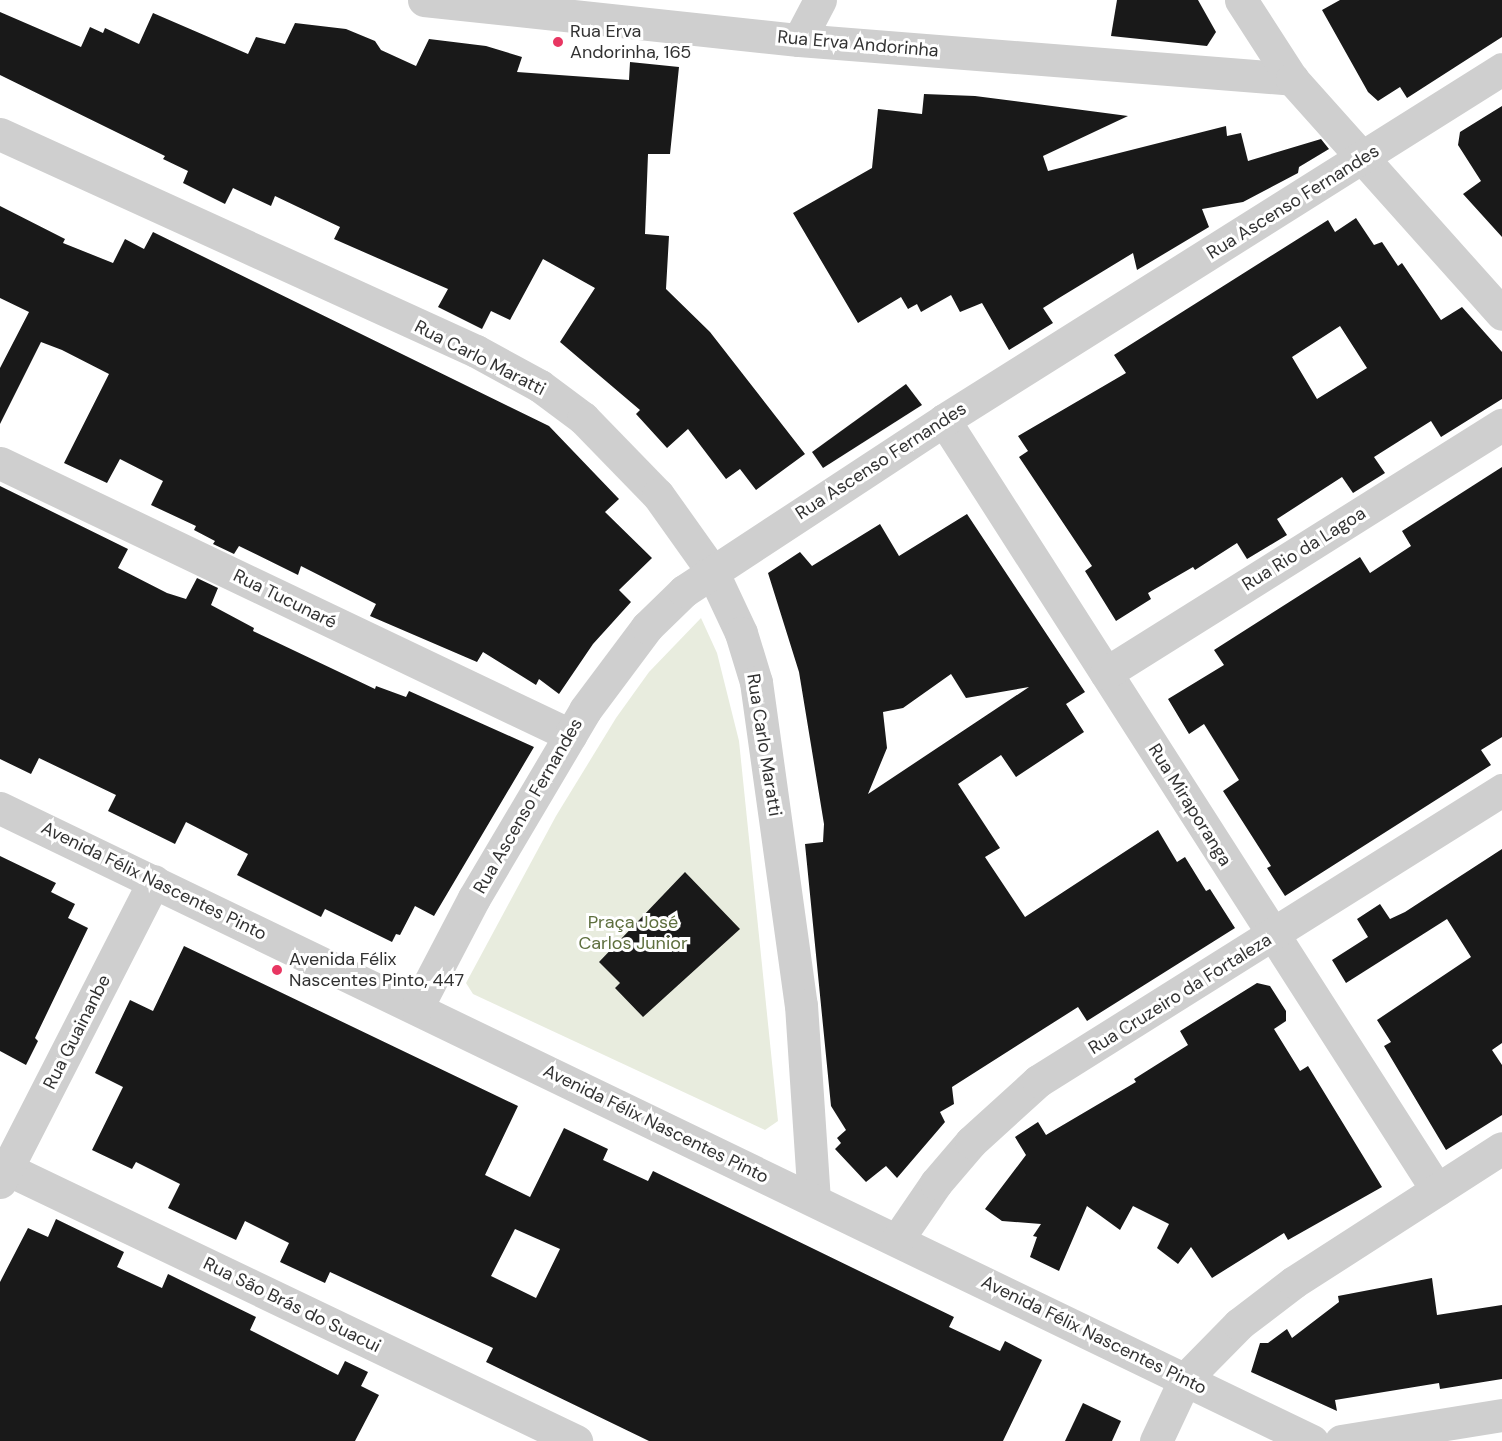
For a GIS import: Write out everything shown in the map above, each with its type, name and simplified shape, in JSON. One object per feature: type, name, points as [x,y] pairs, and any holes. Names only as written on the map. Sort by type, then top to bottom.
[{"type":"street","points":[[799,40],[820,0]]},
{"type":"street","points":[[1241,0],[1292,79],[1502,314]]},
{"type":"street","name":"Rua Erva Andorinha","points":[[444,1],[799,40],[1292,79]]},
{"type":"street","name":"Rua Ascenso Fernandes","points":[[417,1007],[474,898],[570,735],[647,627],[712,571],[944,420],[1502,69]]},
{"type":"street","name":"Rua Carlo Maratti","points":[[0,134],[476,351],[540,386],[583,418],[658,495],[712,571],[741,633],[756,682],[801,1005],[814,1200]]},
{"type":"street","name":"Rua Miraporanga","points":[[944,420],[1437,1190]]},
{"type":"street","name":"Rua Rio da Lagoa","points":[[1106,673],[1502,425]]},
{"type":"street","name":"Rua Tucunaré","points":[[0,463],[570,735]]},
{"type":"street","name":"Rua Cruzeiro da Fortaleza","points":[[897,1240],[936,1183],[1016,1099],[1038,1081],[1274,936],[1502,790]]},
{"type":"street","name":"Avenida Félix Nascentes Pinto","points":[[0,808],[417,1007],[1312,1441]]},
{"type":"street","name":"Rua Guainanbe","points":[[3,1175],[154,881]]},
{"type":"street","points":[[1156,1441],[1185,1379],[1239,1324],[1294,1282],[1502,1148]]},
{"type":"street","name":"Rua São Brás do Suacui","points":[[3,1175],[576,1441]]},
{"type":"street","points":[[1341,1441],[1502,1415]]},
{"type":"green space","name":"Praça José Carlos Junior","points":[[701,618],[717,653],[739,741],[778,1121],[765,1130],[473,994],[466,983],[556,816],[616,718],[649,672]]},
{"type":"building","points":[[1117,0],[1198,0],[1216,32],[1207,46],[1111,36]]},
{"type":"building","points":[[1340,0],[1502,0],[1502,37],[1407,98],[1400,87],[1378,101],[1368,92],[1322,10]]},
{"type":"building","points":[[0,12],[81,47],[90,27],[103,33],[105,28],[139,44],[153,13],[248,54],[256,37],[285,44],[295,23],[346,29],[375,41],[381,50],[416,66],[429,39],[486,46],[522,57],[517,72],[629,80],[630,62],[679,67],[670,154],[648,154],[645,234],[669,236],[666,289],[710,332],[805,454],[756,490],[740,469],[726,479],[688,429],[667,448],[636,414],[640,410],[560,342],[595,288],[543,259],[510,320],[491,311],[482,329],[438,307],[448,289],[334,239],[340,227],[275,196],[271,206],[233,188],[225,204],[183,183],[188,171],[163,159],[165,156],[0,75]]},
{"type":"building","points":[[924,94],[975,96],[1128,116],[1043,156],[1048,171],[1226,126],[1227,136],[1241,133],[1248,161],[1321,139],[1329,149],[1299,167],[1298,173],[1243,202],[1202,209],[1209,227],[1137,270],[1133,253],[1043,308],[1053,323],[1009,350],[982,303],[960,312],[951,295],[921,312],[917,304],[908,309],[901,297],[858,323],[793,213],[872,168],[878,109],[922,114]]},
{"type":"building","points":[[1502,106],[1502,237],[1463,194],[1481,181],[1458,145],[1460,132]]},
{"type":"building","points":[[0,206],[65,239],[63,243],[113,263],[125,239],[144,249],[153,232],[549,426],[619,499],[605,512],[652,558],[619,590],[631,602],[593,644],[559,694],[539,679],[536,685],[483,652],[477,662],[370,616],[376,604],[301,566],[298,575],[239,546],[234,554],[213,544],[215,541],[194,530],[196,526],[151,505],[163,481],[120,459],[107,483],[64,463],[109,374],[62,350],[41,342],[0,424],[0,368],[29,312],[0,298]]},
{"type":"building","points":[[1356,218],[1374,245],[1382,242],[1398,266],[1402,263],[1441,320],[1462,307],[1502,352],[1502,399],[1441,437],[1431,421],[1374,457],[1385,473],[1353,493],[1342,477],[1277,519],[1287,535],[1247,559],[1237,543],[1195,570],[1193,567],[1148,593],[1151,599],[1116,621],[1085,571],[1092,566],[1019,457],[1028,451],[1018,436],[1126,373],[1114,355],[1328,220],[1335,232]],"holes":[[[1340,326],[1367,368],[1317,399],[1292,357]]]},
{"type":"building","points":[[906,384],[922,405],[823,468],[812,452]]},
{"type":"building","points":[[1502,467],[1502,737],[1481,750],[1491,765],[1285,896],[1267,868],[1271,866],[1223,791],[1239,780],[1204,724],[1189,734],[1168,699],[1224,665],[1214,650],[1360,557],[1370,573],[1411,546],[1402,531]]},
{"type":"building","points":[[0,486],[128,549],[118,568],[167,593],[186,599],[197,578],[218,588],[211,605],[254,628],[253,631],[375,689],[376,686],[406,697],[409,691],[534,747],[434,916],[415,906],[400,935],[396,934],[392,942],[325,909],[321,917],[237,875],[248,854],[186,822],[175,844],[108,811],[116,795],[39,758],[31,774],[0,759]]},
{"type":"building","points":[[967,514],[1085,692],[1066,704],[1084,732],[1016,777],[1001,755],[958,784],[1000,848],[985,857],[1025,917],[1158,830],[1177,862],[1185,857],[1206,891],[1210,889],[1235,928],[1087,1021],[1078,1007],[952,1087],[954,1104],[940,1112],[945,1122],[897,1178],[886,1166],[866,1182],[835,1149],[841,1143],[837,1138],[846,1130],[831,1106],[805,844],[823,842],[824,824],[799,672],[768,573],[800,552],[812,566],[880,524],[899,556]],"holes":[[[951,674],[966,698],[1029,687],[868,794],[887,748],[883,712],[903,708]]]},
{"type":"building","points":[[1502,849],[1502,1043],[1492,1050],[1502,1065],[1502,1115],[1446,1150],[1384,1046],[1391,1042],[1377,1020],[1471,957],[1447,919],[1346,983],[1332,960],[1368,937],[1357,919],[1380,904],[1390,919],[1405,912]]},
{"type":"building","points":[[0,856],[56,883],[51,892],[75,904],[68,918],[88,928],[35,1038],[38,1041],[26,1065],[0,1051]]},
{"type":"building","points":[[685,872],[740,929],[643,1017],[615,988],[620,983],[599,962]]},
{"type":"building","points":[[184,946],[518,1106],[485,1175],[530,1197],[564,1128],[608,1149],[603,1160],[648,1181],[653,1171],[954,1317],[949,1327],[1000,1351],[1005,1341],[1042,1360],[1003,1441],[649,1441],[486,1362],[493,1348],[330,1272],[325,1283],[280,1262],[289,1243],[245,1221],[236,1240],[168,1208],[180,1184],[136,1162],[132,1169],[92,1150],[123,1087],[95,1073],[130,1000],[153,1011]],"holes":[[[515,1229],[560,1249],[536,1298],[491,1276]]]},
{"type":"building","points":[[1257,983],[1270,986],[1286,1011],[1286,1021],[1274,1029],[1300,1071],[1308,1066],[1382,1187],[1288,1240],[1284,1233],[1212,1278],[1191,1247],[1178,1264],[1157,1248],[1169,1224],[1133,1206],[1120,1230],[1087,1206],[1059,1271],[1030,1257],[1037,1237],[1033,1236],[1041,1224],[1002,1221],[985,1209],[1026,1155],[1015,1137],[1038,1122],[1046,1135],[1136,1082],[1134,1079],[1188,1045],[1180,1031]]},
{"type":"building","points":[[56,1219],[124,1252],[117,1267],[162,1288],[168,1274],[256,1317],[250,1330],[338,1375],[345,1361],[368,1372],[361,1386],[379,1395],[355,1441],[0,1441],[0,1282],[28,1228],[48,1237]]},
{"type":"building","points":[[1432,1278],[1437,1315],[1502,1305],[1502,1379],[1440,1389],[1439,1383],[1335,1400],[1337,1411],[1251,1372],[1260,1343],[1268,1343],[1287,1329],[1292,1338],[1339,1302],[1338,1296]]},
{"type":"building","points":[[1083,1403],[1121,1421],[1112,1441],[1065,1441]]},
{"type":"place","name":"Rua Erva Andorinha, 165","points":[[558,42]]},
{"type":"place","name":"Avenida Félix Nascentes Pinto, 447","points":[[277,970]]}]
